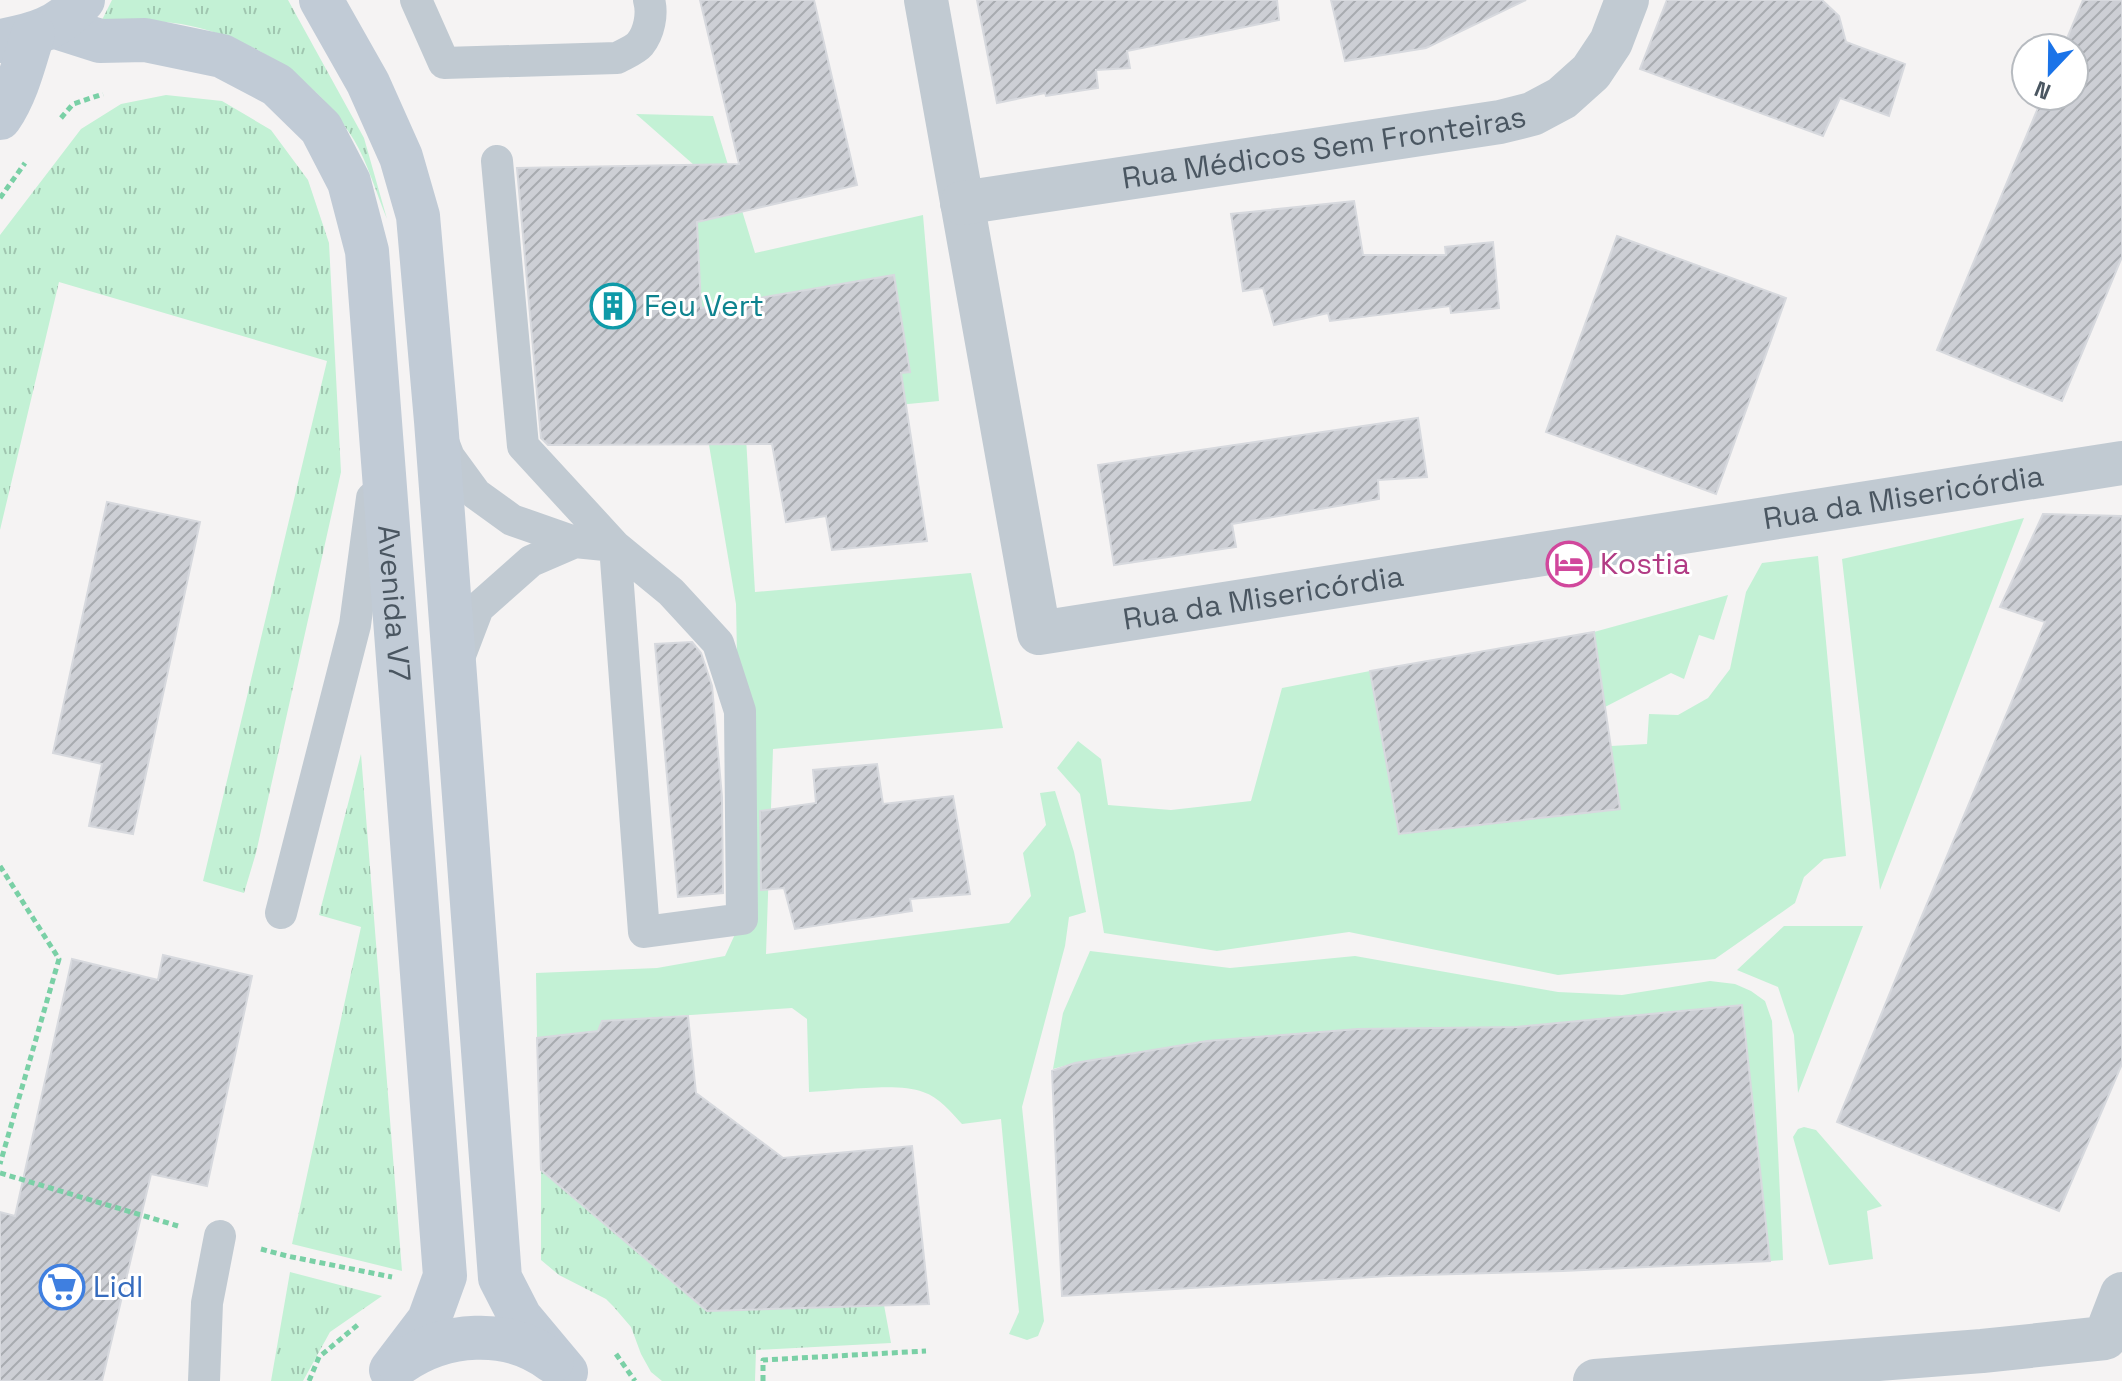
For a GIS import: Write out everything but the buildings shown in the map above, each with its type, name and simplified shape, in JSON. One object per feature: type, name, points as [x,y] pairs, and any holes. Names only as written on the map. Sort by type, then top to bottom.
[{"type":"street","name":"Rua da Misericórdia","points":[[926,0],[1039,633],[2122,463]]},
{"type":"street","name":"Rua Médicos Sem Fronteiras","points":[[962,203],[1500,122],[1532,114],[1562,98],[1591,72],[1611,42],[1627,0]]},
{"type":"street","name":"Avenida V7","points":[[327,7],[368,83],[401,157],[418,216],[500,1278],[520,1317],[570,1376]]},
{"type":"street","name":"Avenida V7","points":[[42,25],[100,41],[145,40],[222,56],[277,85],[321,128],[349,182],[367,251],[445,1276],[429,1320],[386,1375]]},
{"type":"street","points":[[0,118],[9,105],[42,25]]},
{"type":"street","points":[[1595,1381],[2113,1341],[2122,1294]]},
{"type":"street","points":[[386,1375],[413,1354],[439,1343],[465,1338],[492,1338],[519,1344],[544,1355],[570,1376]]},
{"type":"lane","points":[[416,0],[444,63],[617,58],[639,46],[649,28],[652,8],[649,0]]},
{"type":"lane","points":[[497,161],[523,446],[615,546],[671,592],[718,643],[740,711],[742,919],[644,932],[615,546]]},
{"type":"lane","points":[[436,421],[449,457],[476,494],[512,520],[575,542],[615,546]]},
{"type":"lane","points":[[281,913],[355,625],[381,427]]},
{"type":"lane","points":[[455,670],[478,608],[531,561],[575,542]]},
{"type":"lane","points":[[204,1381],[207,1303],[220,1236]]},
{"type":"path","points":[[55,125],[73,104],[114,90]]},
{"type":"path","points":[[0,198],[28,159]]},
{"type":"path","points":[[0,866],[59,959],[0,1164]]},
{"type":"path","points":[[763,1381],[763,1360],[926,1351]]},
{"type":"green space","points":[[112,0],[288,0],[364,138],[387,219],[354,140],[339,118],[302,79],[257,50],[208,30],[152,21],[102,20]]},
{"type":"green space","points":[[166,95],[222,101],[271,130],[308,180],[329,243],[341,472],[256,853],[244,893],[203,881],[327,361],[59,282],[0,530],[0,235],[81,129],[121,104]]},
{"type":"green space","points":[[636,114],[713,116],[755,253],[923,215],[939,401],[745,420],[755,592],[971,573],[1003,728],[773,749],[766,954],[1009,923],[1031,896],[1023,853],[1046,825],[1040,793],[1055,791],[1074,852],[1086,912],[1069,917],[1065,946],[1022,1107],[1044,1321],[1038,1336],[1027,1340],[1009,1334],[1019,1312],[1001,1119],[962,1124],[934,1097],[912,1089],[884,1087],[809,1092],[807,1019],[792,1008],[603,1021],[598,1031],[537,1038],[536,973],[657,968],[725,956],[742,919],[736,604],[709,445],[694,165]]},
{"type":"green space","points":[[2024,518],[1880,890],[1842,559]]},
{"type":"green space","points":[[1818,556],[1846,856],[1824,859],[1804,877],[1795,903],[1715,959],[1558,975],[1349,932],[1217,951],[1104,933],[1080,794],[1057,768],[1078,741],[1101,759],[1108,805],[1171,810],[1251,801],[1282,688],[1370,671],[1399,834],[1619,809],[1611,746],[1647,744],[1649,714],[1678,715],[1708,698],[1730,669],[1746,592],[1762,563]]},
{"type":"green space","points":[[1728,595],[1714,640],[1699,635],[1684,679],[1671,673],[1605,707],[1594,632]]},
{"type":"green space","points":[[361,754],[402,1271],[292,1244],[361,927],[319,915]]},
{"type":"green space","points":[[1784,926],[1863,926],[1798,1093],[1794,1035],[1778,987],[1737,970]]},
{"type":"green space","points":[[1090,951],[1230,968],[1355,956],[1558,992],[1622,995],[1710,981],[1735,984],[1751,991],[1765,1001],[1772,1021],[1783,1260],[1770,1261],[1742,1005],[1517,1027],[1358,1029],[1207,1041],[1053,1069],[1063,1013]]},
{"type":"green space","points":[[1798,1129],[1816,1130],[1882,1206],[1867,1211],[1873,1259],[1829,1265],[1793,1137]]},
{"type":"green space","points":[[541,1170],[707,1311],[884,1305],[891,1343],[756,1350],[755,1381],[662,1381],[651,1372],[631,1327],[606,1299],[559,1275],[541,1260]]},
{"type":"green space","points":[[290,1272],[382,1296],[330,1332],[303,1381],[271,1381]]},
{"type":"place","name":"Feu Vert","points":[[613,306]]},
{"type":"place","name":"Kostia","points":[[1569,564]]},
{"type":"place","name":"Lidl","points":[[62,1287]]}]
